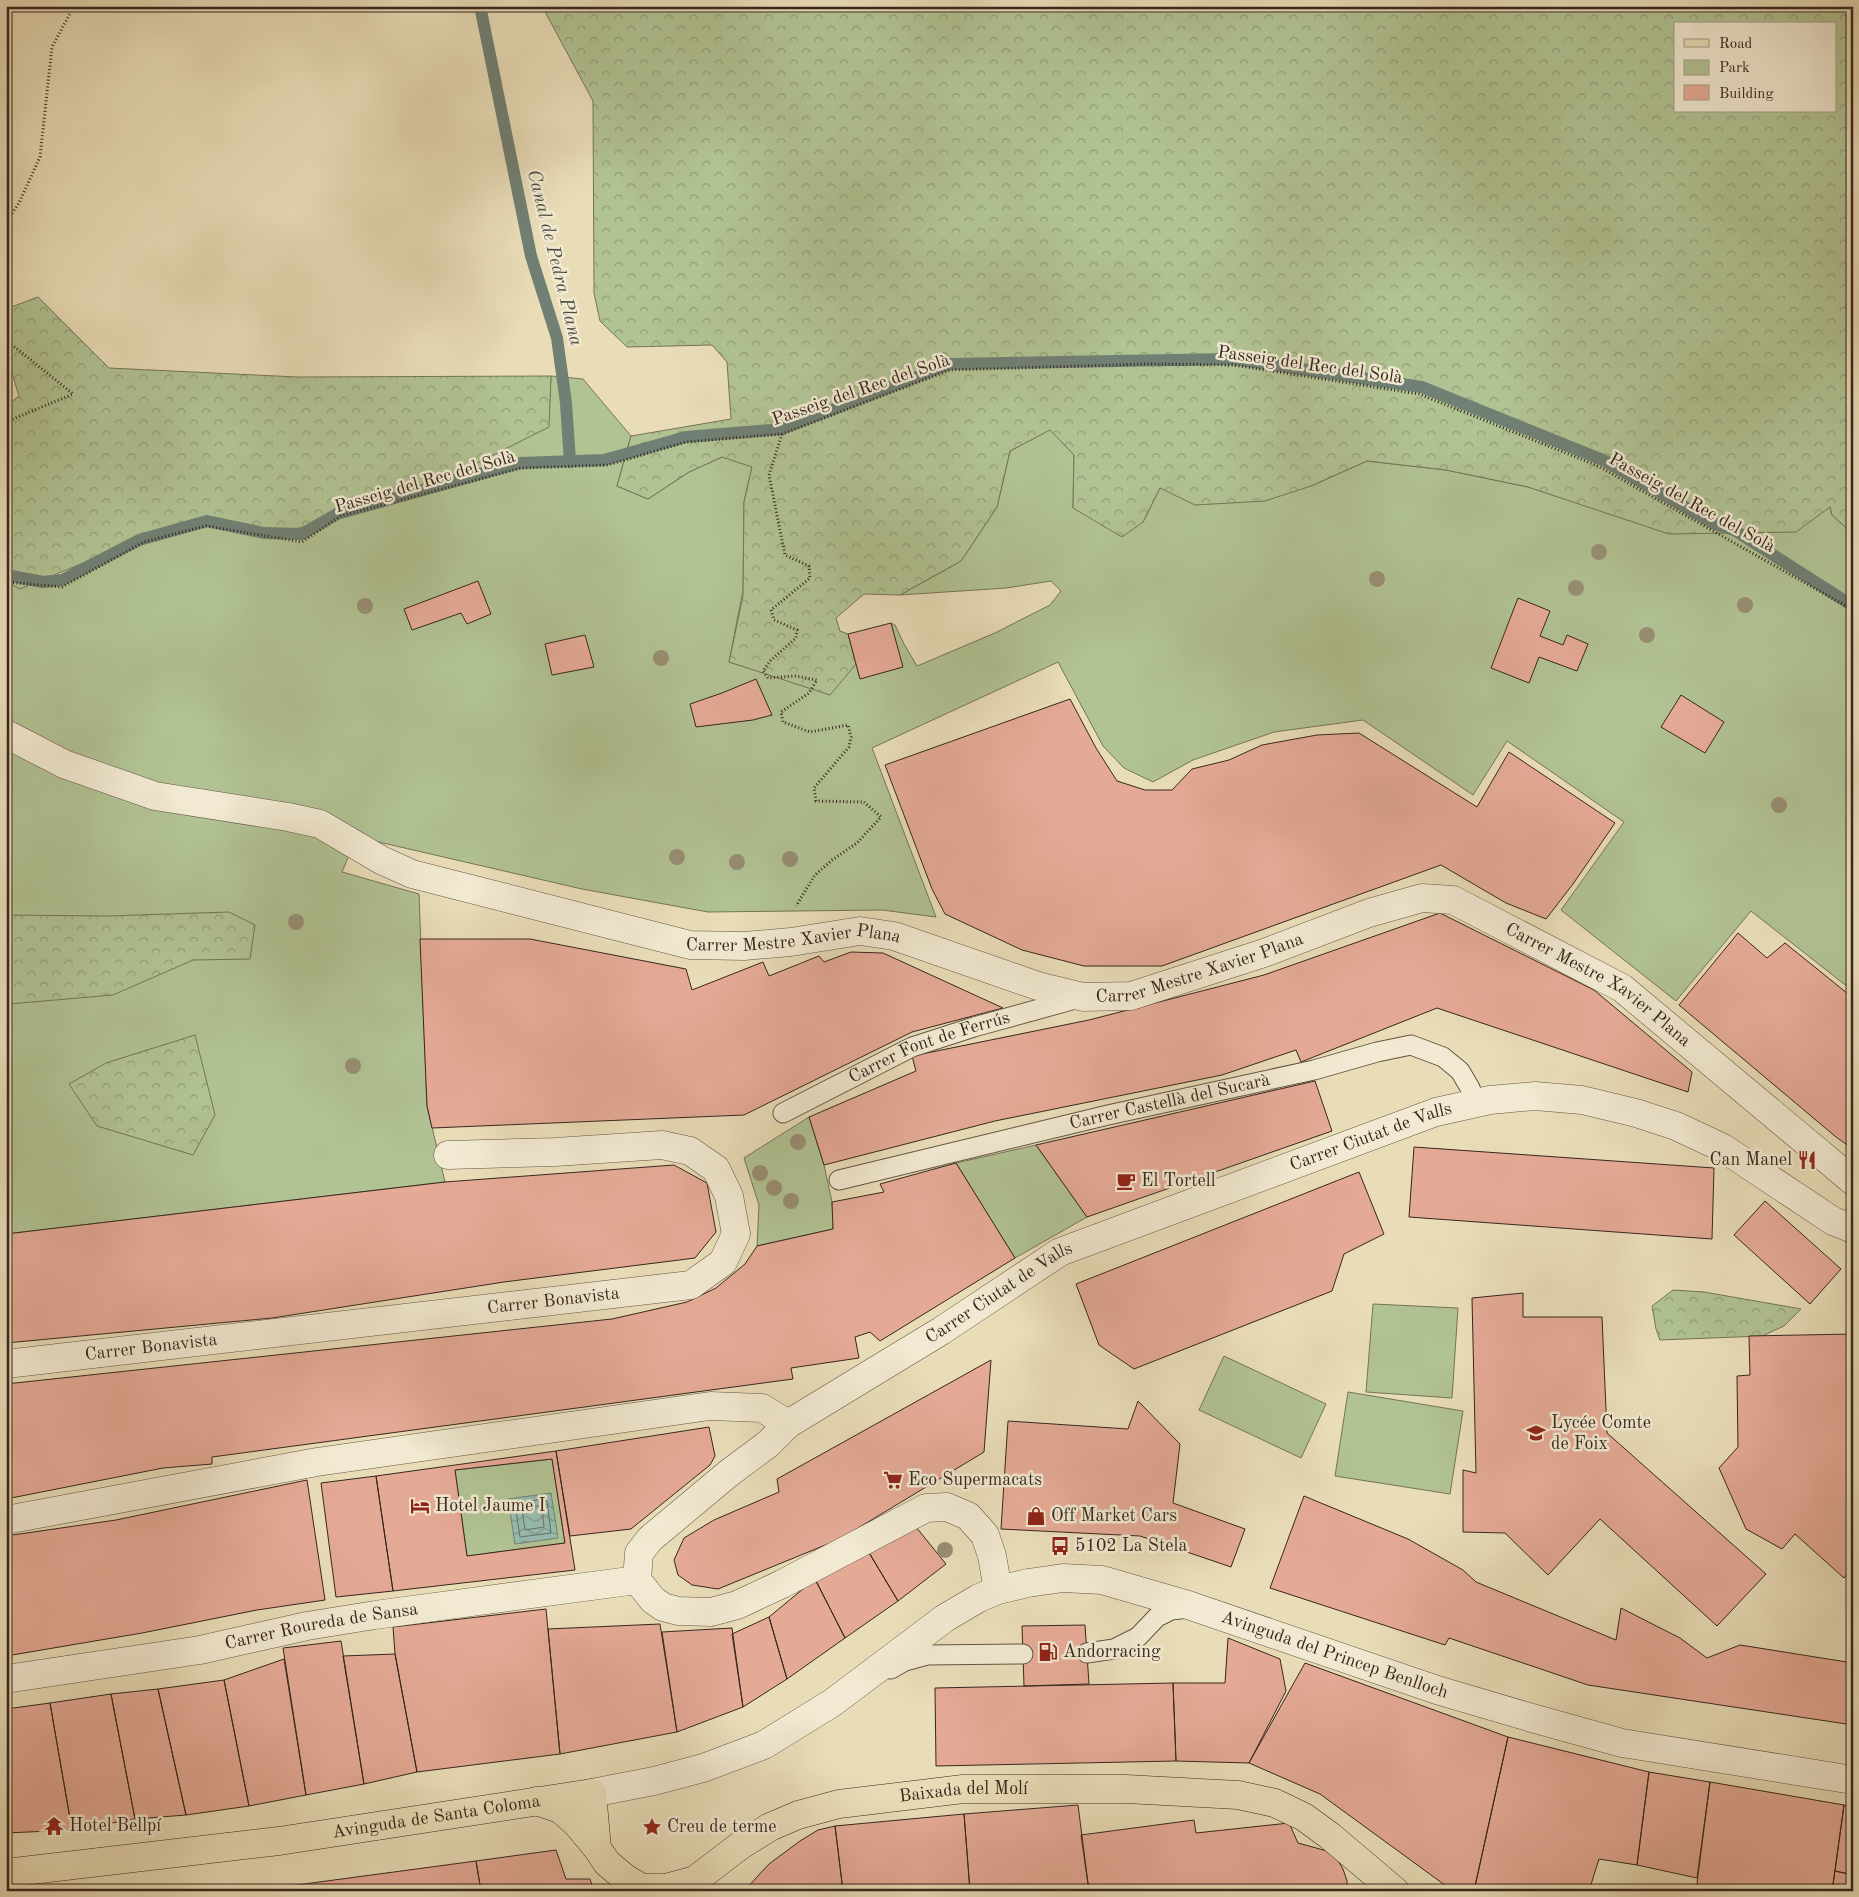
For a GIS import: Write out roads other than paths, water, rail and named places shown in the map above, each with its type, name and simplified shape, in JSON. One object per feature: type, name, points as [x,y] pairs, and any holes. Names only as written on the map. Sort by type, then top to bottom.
[{"type":"main road","name":"Baixada del Molí","points":[[536,1801],[560,1809],[578,1824],[607,1863],[624,1878],[642,1888],[666,1888],[695,1880],[740,1845],[770,1827],[798,1815],[839,1804],[963,1790],[1126,1789],[1238,1795],[1275,1803],[1304,1817],[1330,1836],[1395,1891]]},
{"type":"main road","name":"Avinguda de Santa Coloma","points":[[6,1873],[279,1841],[592,1793]]},
{"type":"main road","points":[[592,1793],[597,1848]]},
{"type":"street","name":"Carrer Mestre Xavier Plana","points":[[6,734],[64,764],[155,796],[288,817],[320,824],[381,860],[412,874],[690,945],[744,946],[791,942],[860,931],[894,936],[1038,986],[1083,997],[1131,996],[1264,953],[1369,913],[1422,898],[1453,900],[1622,988],[1853,1181]]},
{"type":"street","name":"Carrer Ciutat de Valls","points":[[637,1580],[639,1553],[650,1539],[729,1473],[768,1444],[788,1424],[941,1330],[1060,1252],[1436,1112],[1490,1100],[1534,1096],[1582,1100],[1636,1113],[1676,1126],[1723,1148],[1833,1221],[1853,1230]]},
{"type":"street","name":"Carrer Bonavista","points":[[6,1364],[691,1285],[723,1262],[736,1234],[728,1196],[716,1169],[690,1151],[662,1145],[555,1152],[448,1155]]},
{"type":"street","points":[[6,1520],[317,1462],[710,1406],[762,1408],[788,1424]]},
{"type":"street","points":[[637,1580],[653,1600],[663,1608],[678,1611],[711,1612],[737,1605],[782,1584],[926,1508],[947,1507],[968,1516],[984,1536],[992,1556],[998,1590]]},
{"type":"street","name":"Avinguda del Princep Benlloch","points":[[845,1692],[945,1618],[979,1598],[998,1590],[1028,1583],[1063,1578],[1102,1580],[1196,1607],[1437,1690],[1622,1742],[1853,1780]]},
{"type":"street","name":"Carrer Roureda de Sansa","points":[[6,1680],[200,1650],[307,1626],[365,1616],[637,1580]]},
{"type":"street","name":"Avinguda de Santa Coloma","points":[[592,1793],[654,1781],[703,1768],[764,1745],[832,1703],[845,1692]]},
{"type":"lane","name":"Carrer Font de Ferrús","points":[[783,1113],[912,1047],[974,1027],[1083,997]]},
{"type":"lane","name":"Carrer Castellà del Sucarà","points":[[839,1180],[1108,1115],[1314,1070],[1377,1052],[1411,1045],[1443,1057],[1460,1071],[1470,1088],[1476,1104]]},
{"type":"lane","points":[[1087,1653],[1114,1649],[1138,1637],[1157,1617],[1170,1610],[1196,1607]]},
{"type":"lane","points":[[845,1692],[905,1662],[927,1655],[1024,1654]]},
{"type":"water","points":[[551,1493],[558,1538],[515,1544],[508,1499]]},
{"type":"waterway","name":"Canal de Pedra Plana","points":[[480,6],[531,256],[557,338],[566,403],[570,462]]},
{"type":"waterway","points":[[6,575],[43,582],[62,580],[139,540],[207,521],[264,533],[302,534],[337,514],[520,463],[604,460],[686,437],[782,429],[950,364],[1233,359],[1422,387],[1603,460],[1715,524],[1734,530],[1853,606]]},
{"type":"place","name":"Can Manel","points":[[1807,1160]]},
{"type":"place","name":"El Tortell","points":[[1126,1181]]},
{"type":"place","name":"Lycée Comte de Foix","points":[[1536,1433]]},
{"type":"place","name":"Eco Supermacats","points":[[893,1480]]},
{"type":"place","name":"Hotel Jaume I","points":[[420,1506]]},
{"type":"place","name":"Off Market Cars","points":[[1036,1516]]},
{"type":"place","name":"5102 La Stela","points":[[1060,1546]]},
{"type":"place","name":"Andorracing","points":[[1048,1652]]},
{"type":"place","name":"Hotel Bellpí","points":[[54,1826]]},
{"type":"place","name":"Creu de terme","points":[[652,1827]]}]
